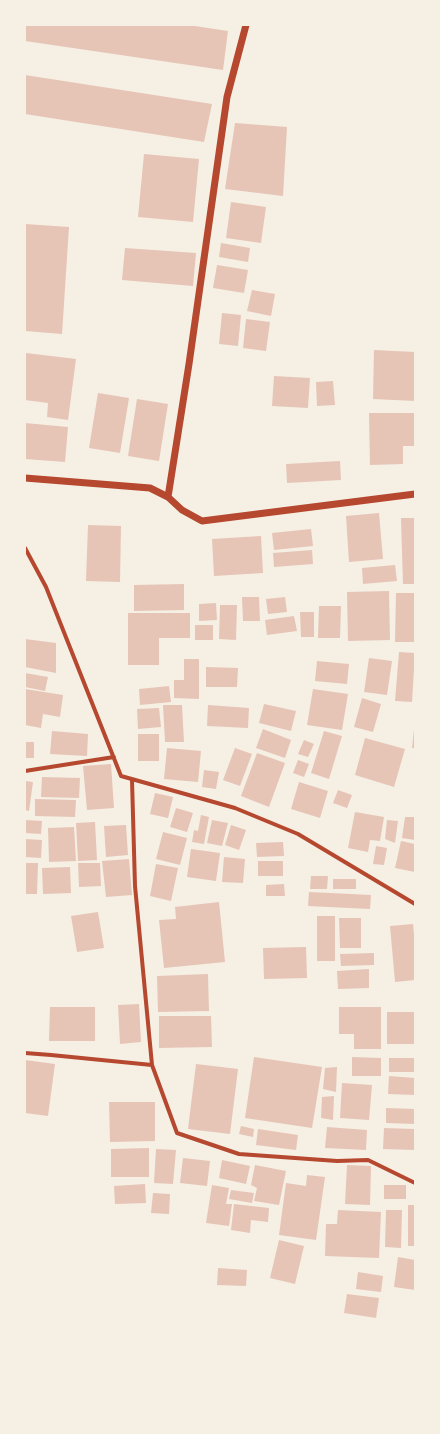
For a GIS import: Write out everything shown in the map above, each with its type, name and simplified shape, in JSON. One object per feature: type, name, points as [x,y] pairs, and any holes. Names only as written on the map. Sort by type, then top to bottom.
[{"type":"street","points":[[168,496],[189,364],[227,97],[246,25]]},
{"type":"street","points":[[25,478],[150,488],[168,496],[182,510],[202,521],[415,494]]},
{"type":"street","points":[[25,548],[46,587],[121,776],[235,808],[298,834],[415,904]]},
{"type":"street","points":[[25,771],[114,758]]},
{"type":"street","points":[[132,780],[135,886],[152,1065],[177,1133],[239,1154],[337,1161],[368,1160],[415,1183]]},
{"type":"street","points":[[25,1053],[152,1065]]},
{"type":"building","points":[[25,25],[188,25],[228,31],[223,70],[25,41]]},
{"type":"building","points":[[25,75],[212,104],[204,142],[25,114]]},
{"type":"building","points":[[235,123],[287,127],[283,196],[225,189]]},
{"type":"building","points":[[144,154],[199,159],[193,222],[138,217]]},
{"type":"building","points":[[231,202],[266,207],[261,243],[226,238]]},
{"type":"building","points":[[25,224],[69,227],[62,334],[25,331]]},
{"type":"building","points":[[221,243],[250,248],[248,262],[219,257]]},
{"type":"building","points":[[125,248],[196,253],[193,286],[122,280]]},
{"type":"building","points":[[217,265],[248,270],[244,293],[213,288]]},
{"type":"building","points":[[252,290],[275,294],[271,316],[247,311]]},
{"type":"building","points":[[222,313],[241,315],[238,346],[219,344]]},
{"type":"building","points":[[246,319],[270,322],[266,351],[243,348]]},
{"type":"building","points":[[374,350],[415,352],[415,401],[373,399]]},
{"type":"building","points":[[26,353],[76,359],[68,420],[47,417],[48,403],[25,400]]},
{"type":"building","points":[[274,376],[310,378],[308,408],[272,406]]},
{"type":"building","points":[[333,381],[335,405],[317,406],[316,382]]},
{"type":"building","points":[[98,393],[129,398],[120,453],[89,448]]},
{"type":"building","points":[[137,399],[168,404],[159,461],[128,456]]},
{"type":"building","points":[[369,413],[415,413],[415,446],[403,446],[403,464],[370,465]]},
{"type":"building","points":[[25,423],[68,427],[65,462],[25,459]]},
{"type":"building","points":[[340,461],[341,480],[287,483],[286,464]]},
{"type":"building","points":[[379,513],[383,559],[349,562],[346,516]]},
{"type":"building","points":[[401,518],[415,518],[415,584],[403,584]]},
{"type":"building","points":[[88,525],[121,526],[120,582],[86,581]]},
{"type":"building","points":[[311,529],[313,546],[274,550],[272,533]]},
{"type":"building","points":[[261,536],[263,573],[214,576],[212,539]]},
{"type":"building","points":[[312,550],[313,564],[274,567],[273,553]]},
{"type":"building","points":[[395,565],[397,581],[363,584],[362,568]]},
{"type":"building","points":[[184,584],[184,610],[134,611],[134,585]]},
{"type":"building","points":[[389,591],[390,640],[348,641],[347,592]]},
{"type":"building","points":[[396,593],[415,593],[415,642],[395,642]]},
{"type":"building","points":[[242,597],[259,597],[260,621],[243,621]]},
{"type":"building","points":[[285,597],[287,612],[268,614],[266,599]]},
{"type":"building","points":[[216,603],[217,620],[199,621],[199,604]]},
{"type":"building","points":[[220,605],[237,605],[236,640],[219,639]]},
{"type":"building","points":[[319,606],[341,606],[340,638],[318,638]]},
{"type":"building","points":[[300,612],[314,612],[314,637],[301,637]]},
{"type":"building","points":[[128,613],[190,613],[190,638],[159,638],[159,665],[128,665]]},
{"type":"building","points":[[294,616],[297,631],[267,635],[265,620]]},
{"type":"building","points":[[195,625],[213,625],[213,640],[195,640]]},
{"type":"building","points":[[25,639],[56,643],[56,673],[25,667]]},
{"type":"building","points":[[399,652],[415,653],[412,702],[395,701]]},
{"type":"building","points":[[369,658],[392,661],[387,695],[364,692]]},
{"type":"building","points":[[184,659],[199,659],[199,699],[174,698],[174,680],[184,680]]},
{"type":"building","points":[[317,661],[349,664],[347,684],[315,681]]},
{"type":"building","points":[[206,667],[238,668],[237,687],[206,687]]},
{"type":"building","points":[[25,673],[48,677],[45,691],[25,687]]},
{"type":"building","points":[[169,686],[171,702],[140,705],[139,689]]},
{"type":"building","points":[[25,689],[63,695],[60,717],[43,714],[41,728],[25,725]]},
{"type":"building","points":[[313,689],[348,694],[342,730],[307,725]]},
{"type":"building","points":[[362,698],[381,704],[373,732],[354,727]]},
{"type":"building","points":[[264,704],[296,711],[291,731],[259,723]]},
{"type":"building","points":[[163,705],[182,705],[184,742],[165,742]]},
{"type":"building","points":[[208,705],[249,708],[248,728],[207,726]]},
{"type":"building","points":[[159,708],[161,727],[138,729],[137,709]]},
{"type":"building","points":[[263,729],[291,740],[285,758],[256,748]]},
{"type":"building","points":[[414,729],[415,748],[412,748]]},
{"type":"building","points":[[52,731],[88,734],[87,756],[50,754]]},
{"type":"building","points":[[324,731],[342,736],[329,779],[311,773]]},
{"type":"building","points":[[138,734],[159,734],[159,761],[138,761]]},
{"type":"building","points":[[365,738],[405,749],[394,787],[355,775]]},
{"type":"building","points":[[304,740],[314,744],[308,757],[298,754]]},
{"type":"building","points":[[25,742],[34,742],[34,758],[25,758]]},
{"type":"building","points":[[167,748],[201,751],[198,782],[164,779]]},
{"type":"building","points":[[235,748],[252,754],[240,786],[223,780]]},
{"type":"building","points":[[257,753],[285,763],[269,807],[241,796]]},
{"type":"building","points":[[298,760],[309,764],[304,777],[293,773]]},
{"type":"building","points":[[111,764],[114,808],[87,810],[83,766]]},
{"type":"building","points":[[204,770],[219,772],[216,789],[202,787]]},
{"type":"building","points":[[42,777],[80,778],[79,798],[41,797]]},
{"type":"building","points":[[25,781],[33,782],[29,811],[25,810]]},
{"type":"building","points":[[299,782],[328,791],[320,818],[291,809]]},
{"type":"building","points":[[338,790],[352,795],[347,808],[333,803]]},
{"type":"building","points":[[155,793],[173,797],[168,818],[150,814]]},
{"type":"building","points":[[35,799],[76,800],[75,817],[35,816]]},
{"type":"building","points":[[176,808],[193,813],[187,832],[170,827]]},
{"type":"building","points":[[355,812],[384,817],[380,841],[370,840],[368,852],[348,848]]},
{"type":"building","points":[[201,815],[209,817],[204,844],[192,842],[194,830],[198,831]]},
{"type":"building","points":[[405,817],[415,817],[415,840],[402,838]]},
{"type":"building","points":[[25,820],[42,821],[41,834],[25,833]]},
{"type":"building","points":[[212,820],[228,823],[222,846],[207,843]]},
{"type":"building","points":[[387,820],[398,821],[395,843],[385,839]]},
{"type":"building","points":[[95,822],[97,860],[78,861],[76,823]]},
{"type":"building","points":[[126,825],[128,855],[106,857],[104,826]]},
{"type":"building","points":[[231,825],[246,830],[239,850],[225,845]]},
{"type":"building","points":[[74,827],[76,861],[49,862],[48,828]]},
{"type":"building","points":[[163,832],[187,838],[180,865],[156,859]]},
{"type":"building","points":[[25,839],[42,840],[41,858],[25,857]]},
{"type":"building","points":[[401,841],[415,844],[415,872],[395,868]]},
{"type":"building","points":[[283,842],[284,856],[257,857],[256,843]]},
{"type":"building","points":[[376,846],[387,848],[384,865],[373,864]]},
{"type":"building","points":[[191,849],[220,853],[216,881],[187,877]]},
{"type":"building","points":[[224,857],[245,859],[243,883],[222,882]]},
{"type":"building","points":[[129,859],[132,895],[106,897],[102,861]]},
{"type":"building","points":[[258,861],[283,861],[283,876],[258,876]]},
{"type":"building","points":[[25,863],[38,863],[37,894],[25,894]]},
{"type":"building","points":[[78,863],[100,863],[101,886],[79,887]]},
{"type":"building","points":[[156,864],[178,868],[171,901],[150,896]]},
{"type":"building","points":[[70,867],[71,893],[43,894],[42,868]]},
{"type":"building","points":[[311,876],[328,876],[327,889],[310,889]]},
{"type":"building","points":[[333,879],[356,879],[356,889],[333,889]]},
{"type":"building","points":[[284,884],[285,896],[266,896],[266,885]]},
{"type":"building","points":[[309,892],[371,895],[370,909],[308,906]]},
{"type":"building","points":[[219,902],[225,962],[164,968],[159,920],[176,919],[175,907]]},
{"type":"building","points":[[98,912],[104,948],[77,952],[71,916]]},
{"type":"building","points":[[317,916],[335,916],[335,961],[317,961]]},
{"type":"building","points":[[339,918],[361,918],[361,948],[340,948]]},
{"type":"building","points":[[413,924],[415,945],[415,980],[395,982],[390,926]]},
{"type":"building","points":[[306,947],[307,978],[264,979],[263,948]]},
{"type":"building","points":[[374,953],[374,965],[341,966],[340,954]]},
{"type":"building","points":[[369,969],[369,988],[338,989],[337,971]]},
{"type":"building","points":[[208,974],[209,1011],[158,1012],[157,976]]},
{"type":"building","points":[[139,1004],[141,1042],[120,1044],[118,1005]]},
{"type":"building","points":[[50,1007],[95,1007],[95,1041],[49,1041]]},
{"type":"building","points":[[339,1007],[381,1007],[381,1049],[354,1049],[354,1034],[339,1034]]},
{"type":"building","points":[[387,1012],[415,1012],[415,1044],[387,1044]]},
{"type":"building","points":[[159,1016],[211,1016],[212,1047],[159,1048]]},
{"type":"building","points":[[254,1057],[322,1067],[312,1128],[245,1118]]},
{"type":"building","points":[[352,1057],[381,1058],[381,1076],[352,1076]]},
{"type":"building","points":[[389,1058],[415,1058],[415,1072],[389,1072]]},
{"type":"building","points":[[25,1060],[55,1064],[48,1116],[25,1113]]},
{"type":"building","points":[[196,1064],[238,1069],[230,1134],[188,1129]]},
{"type":"building","points":[[337,1067],[336,1092],[323,1089],[325,1068]]},
{"type":"building","points":[[389,1076],[415,1078],[415,1095],[388,1094]]},
{"type":"building","points":[[342,1083],[372,1085],[369,1120],[340,1118]]},
{"type":"building","points":[[334,1096],[333,1120],[321,1118],[322,1097]]},
{"type":"building","points":[[109,1102],[155,1102],[155,1141],[110,1142]]},
{"type":"building","points":[[386,1108],[415,1109],[415,1124],[386,1123]]},
{"type":"building","points":[[241,1126],[254,1129],[253,1137],[239,1134]]},
{"type":"building","points":[[327,1127],[367,1130],[366,1150],[325,1148]]},
{"type":"building","points":[[384,1128],[415,1129],[415,1150],[383,1149]]},
{"type":"building","points":[[258,1129],[298,1135],[296,1150],[256,1145]]},
{"type":"building","points":[[149,1148],[149,1177],[111,1177],[111,1149]]},
{"type":"building","points":[[156,1149],[176,1150],[173,1184],[154,1183]]},
{"type":"building","points":[[183,1158],[210,1161],[207,1186],[180,1183]]},
{"type":"building","points":[[222,1160],[250,1166],[246,1184],[219,1178]]},
{"type":"building","points":[[255,1165],[286,1171],[279,1205],[254,1201],[257,1188],[251,1185]]},
{"type":"building","points":[[347,1165],[371,1166],[370,1205],[345,1204]]},
{"type":"building","points":[[307,1175],[325,1177],[316,1240],[279,1235],[286,1183],[306,1186]]},
{"type":"building","points":[[145,1184],[146,1203],[115,1204],[114,1186]]},
{"type":"building","points":[[212,1185],[229,1188],[226,1204],[232,1204],[229,1226],[206,1223]]},
{"type":"building","points":[[384,1185],[406,1185],[406,1199],[384,1199]]},
{"type":"building","points":[[231,1190],[254,1193],[252,1203],[229,1199]]},
{"type":"building","points":[[153,1193],[170,1194],[169,1214],[151,1213]]},
{"type":"building","points":[[234,1204],[269,1208],[268,1222],[251,1220],[250,1233],[231,1230]]},
{"type":"building","points":[[408,1205],[415,1205],[415,1246],[408,1246]]},
{"type":"building","points":[[338,1210],[381,1212],[379,1258],[325,1256],[326,1224],[337,1224]]},
{"type":"building","points":[[386,1210],[402,1210],[401,1248],[385,1247]]},
{"type":"building","points":[[279,1240],[304,1246],[295,1284],[270,1278]]},
{"type":"building","points":[[398,1257],[415,1260],[415,1290],[394,1287]]},
{"type":"building","points":[[218,1268],[247,1270],[246,1286],[217,1285]]},
{"type":"building","points":[[358,1272],[383,1276],[381,1292],[356,1289]]},
{"type":"building","points":[[347,1294],[379,1298],[376,1318],[344,1313]]}]
